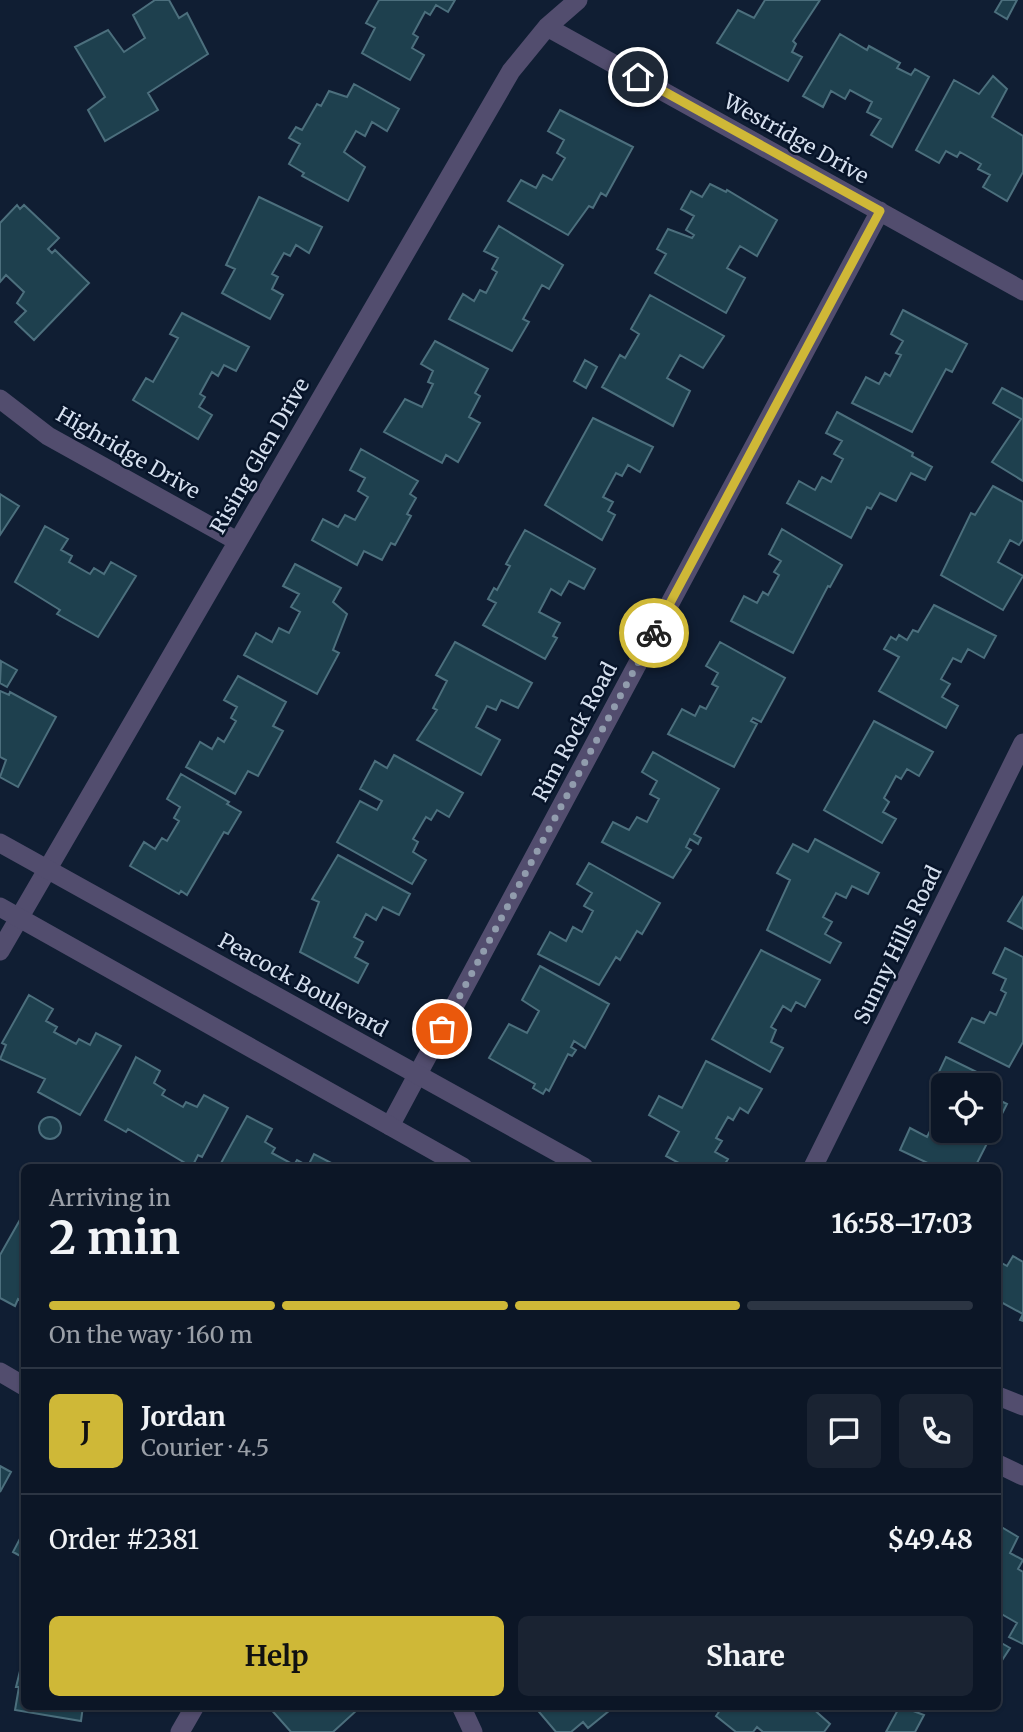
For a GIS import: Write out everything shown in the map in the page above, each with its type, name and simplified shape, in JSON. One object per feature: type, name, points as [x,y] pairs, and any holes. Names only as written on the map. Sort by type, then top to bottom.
[{"type":"street","name":"Rising Glen Drive","points":[[0,951],[511,71],[547,27],[578,0]]},
{"type":"street","name":"Westridge Drive","points":[[547,27],[1023,290]]},
{"type":"street","name":"Rim Rock Road","points":[[390,1126],[880,211]]},
{"type":"street","name":"Highridge Drive","points":[[0,399],[48,436],[237,541]]},
{"type":"street","name":"Sunny Hills Road","points":[[814,1164],[1023,743]]},
{"type":"street","name":"Peacock Boulevard","points":[[0,843],[579,1164]]},
{"type":"street","points":[[0,907],[458,1164]]},
{"type":"street","points":[[0,1372],[21,1384]]},
{"type":"street","points":[[1001,1397],[1023,1406]]},
{"type":"street","points":[[1001,1465],[1023,1476]]},
{"type":"street","points":[[180,1732],[193,1710]]},
{"type":"street","points":[[463,1710],[473,1732]]},
{"type":"building","points":[[155,0],[169,0],[179,18],[187,13],[208,54],[148,93],[158,110],[105,141],[88,110],[105,97],[75,47],[108,30],[124,52],[145,38],[133,15]]},
{"type":"building","points":[[379,0],[455,0],[448,12],[436,5],[430,15],[425,12],[413,34],[418,37],[412,48],[424,55],[410,80],[362,53],[375,28],[366,23]]},
{"type":"building","points":[[765,0],[820,0],[793,41],[796,44],[792,52],[802,57],[788,81],[717,43],[738,10],[754,18]]},
{"type":"building","points":[[1002,0],[1017,0],[1007,19],[995,12]]},
{"type":"building","points":[[840,34],[867,50],[869,46],[900,63],[897,68],[911,75],[915,69],[929,77],[892,147],[871,135],[881,119],[867,112],[872,102],[850,90],[845,99],[831,91],[823,107],[803,96]]},
{"type":"building","points":[[993,76],[1007,89],[992,117],[1023,136],[1023,172],[1007,201],[983,187],[990,175],[978,169],[981,164],[960,152],[957,157],[946,151],[939,163],[916,150],[954,80],[979,94]]},
{"type":"building","points":[[354,84],[399,109],[387,131],[372,122],[365,136],[356,131],[344,152],[365,167],[348,201],[302,176],[304,173],[289,164],[300,144],[289,138],[296,127],[302,130],[317,104],[321,106],[329,91],[347,97]]},
{"type":"building","points":[[560,110],[633,147],[606,196],[601,193],[593,208],[589,206],[568,235],[508,201],[521,180],[536,188],[543,175],[552,180],[565,158],[557,153],[564,140],[548,131]]},
{"type":"building","points":[[710,184],[726,192],[727,190],[777,220],[757,256],[740,246],[727,268],[745,278],[726,313],[655,273],[666,254],[657,249],[668,229],[692,238],[694,235],[686,230],[694,216],[681,209],[691,191],[702,197]]},
{"type":"building","points":[[259,197],[322,227],[309,253],[296,245],[290,256],[284,253],[272,274],[278,277],[272,289],[283,295],[270,319],[222,293],[235,269],[226,265]]},
{"type":"building","points":[[17,205],[20,209],[24,205],[59,238],[48,249],[52,253],[55,250],[89,283],[34,340],[15,322],[26,311],[17,303],[24,292],[6,275],[0,282],[0,223]]},
{"type":"building","points":[[499,226],[563,265],[549,289],[542,285],[523,319],[529,322],[512,351],[449,319],[463,294],[474,301],[480,290],[486,293],[497,272],[492,269],[498,258],[484,251]]},
{"type":"building","points":[[650,295],[724,336],[703,368],[680,355],[667,378],[690,391],[673,426],[602,387],[620,355],[625,358],[639,334],[631,329]]},
{"type":"building","points":[[903,310],[967,344],[952,372],[946,369],[912,432],[852,403],[866,377],[879,384],[885,373],[890,376],[901,355],[896,353],[903,341],[891,334]]},
{"type":"building","points":[[182,313],[249,347],[236,371],[224,365],[218,376],[212,372],[200,394],[205,397],[199,407],[212,415],[198,439],[133,400],[146,378],[153,382],[178,338],[170,334]]},
{"type":"building","points":[[435,341],[488,369],[475,393],[480,396],[469,417],[480,423],[458,462],[446,455],[442,463],[384,432],[405,399],[422,407],[433,384],[428,382],[433,371],[421,364]]},
{"type":"building","points":[[585,360],[597,367],[586,388],[574,381]]},
{"type":"building","points":[[1002,388],[1023,399],[1023,481],[992,462],[1021,419],[993,403]]},
{"type":"building","points":[[837,412],[913,453],[912,456],[932,467],[925,480],[911,473],[896,501],[880,493],[871,509],[867,507],[851,538],[787,503],[799,481],[815,490],[822,477],[831,482],[843,459],[834,454],[842,441],[826,433]]},
{"type":"building","points":[[593,418],[653,447],[640,472],[628,465],[622,476],[616,473],[603,497],[613,502],[608,511],[615,515],[602,540],[545,505]]},
{"type":"building","points":[[361,449],[418,481],[410,494],[416,498],[407,514],[411,516],[395,545],[391,543],[382,560],[364,551],[357,565],[312,540],[323,519],[338,527],[345,515],[355,520],[368,497],[358,491],[365,478],[350,470]]},
{"type":"building","points":[[993,486],[1023,502],[1023,539],[1019,545],[1010,540],[998,562],[1023,576],[1003,610],[941,575],[971,513],[975,515]]},
{"type":"building","points":[[0,494],[19,506],[0,535]]},
{"type":"building","points":[[45,526],[68,539],[61,550],[72,556],[69,562],[90,574],[94,568],[104,574],[111,562],[136,576],[98,637],[57,614],[60,610],[15,582]]},
{"type":"building","points":[[782,529],[842,565],[793,653],[731,621],[744,596],[757,603],[763,592],[768,595],[779,575],[774,572],[781,561],[769,554]]},
{"type":"building","points":[[525,530],[595,569],[584,589],[569,581],[561,595],[551,589],[539,612],[560,623],[553,636],[557,638],[545,659],[483,625],[496,603],[488,599],[494,588],[497,590],[510,566],[506,564]]},
{"type":"building","points":[[295,564],[341,588],[333,602],[347,614],[333,650],[339,653],[317,694],[244,655],[256,633],[272,642],[279,628],[289,633],[300,612],[291,607],[299,594],[283,586]]},
{"type":"building","points":[[934,605],[996,636],[984,658],[968,649],[961,662],[953,658],[941,679],[950,684],[942,697],[958,706],[946,728],[879,691],[899,657],[884,649],[891,637],[896,640],[899,635],[907,640],[913,630],[918,632]]},
{"type":"building","points":[[455,642],[532,683],[518,708],[501,700],[496,710],[487,706],[476,727],[500,740],[481,775],[417,740],[437,710],[433,708],[447,681],[436,675]]},
{"type":"building","points":[[720,642],[785,678],[761,722],[753,718],[751,721],[757,724],[734,767],[668,734],[682,709],[695,716],[700,706],[706,709],[718,687],[712,684],[718,673],[706,666]]},
{"type":"building","points":[[1,661],[17,670],[7,687],[0,683]]},
{"type":"building","points":[[238,676],[286,702],[273,726],[283,731],[258,776],[248,771],[235,794],[186,767],[200,742],[212,749],[218,738],[224,742],[236,721],[231,718],[237,707],[224,700]]},
{"type":"building","points":[[0,691],[9,695],[10,692],[56,717],[18,787],[0,777],[6,760],[0,757]]},
{"type":"building","points":[[874,721],[933,752],[919,776],[907,769],[901,779],[896,776],[884,798],[889,802],[883,812],[896,819],[882,843],[824,810]]},
{"type":"building","points":[[653,752],[719,789],[694,834],[701,838],[698,844],[690,839],[686,847],[691,850],[673,878],[602,842],[613,822],[629,830],[637,817],[647,822],[659,799],[650,794],[657,781],[642,772]]},
{"type":"building","points":[[394,755],[463,793],[449,817],[437,810],[431,820],[426,817],[413,839],[418,842],[413,852],[426,860],[412,884],[337,842],[360,801],[377,810],[382,801],[360,789],[375,761],[387,768]]},
{"type":"building","points":[[181,774],[241,812],[228,834],[224,832],[187,895],[181,891],[179,894],[130,866],[144,842],[155,849],[162,838],[167,841],[179,821],[174,818],[180,807],[167,799]]},
{"type":"building","points":[[815,839],[879,873],[868,894],[852,886],[846,898],[836,893],[823,917],[832,922],[825,934],[841,943],[830,963],[767,930],[790,880],[777,873],[793,844],[808,852]]},
{"type":"building","points":[[338,855],[410,894],[399,915],[383,907],[376,920],[366,914],[354,937],[363,942],[355,957],[368,964],[358,983],[300,952],[319,902],[312,899]]},
{"type":"building","points":[[589,863],[660,903],[642,934],[637,931],[620,960],[616,957],[599,985],[538,954],[550,932],[566,941],[573,927],[582,932],[593,911],[584,906],[592,893],[577,884]]},
{"type":"building","points":[[1023,897],[1023,929],[1008,921]]},
{"type":"building","points":[[1005,948],[1023,957],[1023,1042],[1009,1067],[959,1042],[972,1018],[984,1023],[990,1012],[996,1015],[1006,993],[1001,990],[1006,979],[993,973]]},
{"type":"building","points":[[761,950],[820,980],[805,1007],[796,1002],[791,1011],[783,1006],[771,1027],[776,1030],[771,1042],[783,1048],[770,1072],[712,1039]]},
{"type":"building","points":[[540,966],[609,1004],[585,1048],[574,1041],[571,1047],[576,1050],[572,1056],[568,1054],[549,1091],[546,1089],[543,1094],[533,1088],[535,1084],[489,1058],[509,1024],[527,1033],[539,1011],[522,1000]]},
{"type":"building","points":[[29,995],[53,1009],[46,1021],[57,1027],[54,1032],[76,1044],[79,1039],[90,1045],[96,1033],[121,1046],[80,1115],[38,1092],[45,1079],[0,1059],[6,1045],[2,1043]]},
{"type":"building","points":[[136,1057],[160,1071],[154,1083],[165,1090],[162,1095],[183,1107],[186,1102],[197,1107],[204,1095],[228,1108],[202,1157],[198,1155],[194,1164],[187,1164],[128,1129],[126,1132],[105,1120]]},
{"type":"building","points":[[946,1057],[979,1073],[938,1073]]},
{"type":"building","points":[[706,1061],[762,1089],[748,1113],[740,1108],[733,1120],[728,1117],[716,1138],[722,1141],[715,1152],[728,1159],[725,1164],[681,1164],[666,1156],[679,1132],[649,1115],[659,1096],[682,1108]]},
{"type":"building","points":[[1001,1101],[1007,1104],[1001,1116]]},
{"type":"building","points":[[247,1116],[272,1129],[265,1142],[275,1148],[272,1153],[292,1164],[221,1164]]},
{"type":"building","points":[[46,1117],[54,1117],[61,1124],[61,1132],[54,1139],[46,1139],[39,1132],[39,1124]]},
{"type":"building","points":[[910,1128],[927,1137],[931,1129],[931,1143],[987,1143],[977,1164],[930,1164],[900,1150]]},
{"type":"building","points":[[314,1154],[333,1164],[309,1164]]},
{"type":"building","points":[[21,1218],[21,1301],[18,1299],[15,1306],[0,1298],[0,1255]]},
{"type":"building","points":[[1013,1256],[1023,1262],[1023,1314],[1001,1302],[1001,1263],[1007,1266]]},
{"type":"building","points":[[0,1466],[11,1472],[0,1492]]},
{"type":"building","points":[[1001,1527],[1018,1537],[1010,1553],[1023,1560],[1018,1569],[1023,1572],[1023,1644],[1009,1637],[1017,1623],[1001,1614]]},
{"type":"building","points":[[21,1537],[21,1556],[13,1552]]},
{"type":"building","points":[[1001,1643],[1010,1648],[1001,1662]]},
{"type":"building","points":[[21,1667],[21,1710],[82,1710],[81,1721],[15,1710],[19,1687],[16,1687]]},
{"type":"building","points":[[272,1710],[356,1711],[333,1732],[291,1732]]},
{"type":"building","points":[[537,1710],[610,1710],[588,1728],[583,1722],[571,1732],[556,1732]]},
{"type":"building","points":[[720,1710],[814,1710],[830,1724],[824,1732],[763,1732],[757,1727],[753,1732],[736,1732],[716,1716]]},
{"type":"building","points":[[898,1710],[911,1710],[924,1715],[915,1732],[886,1732]]},
{"type":"way so far","points":[[442,1029],[654,633]]},
{"type":"route","points":[[638,77],[880,211],[654,633]]}]
